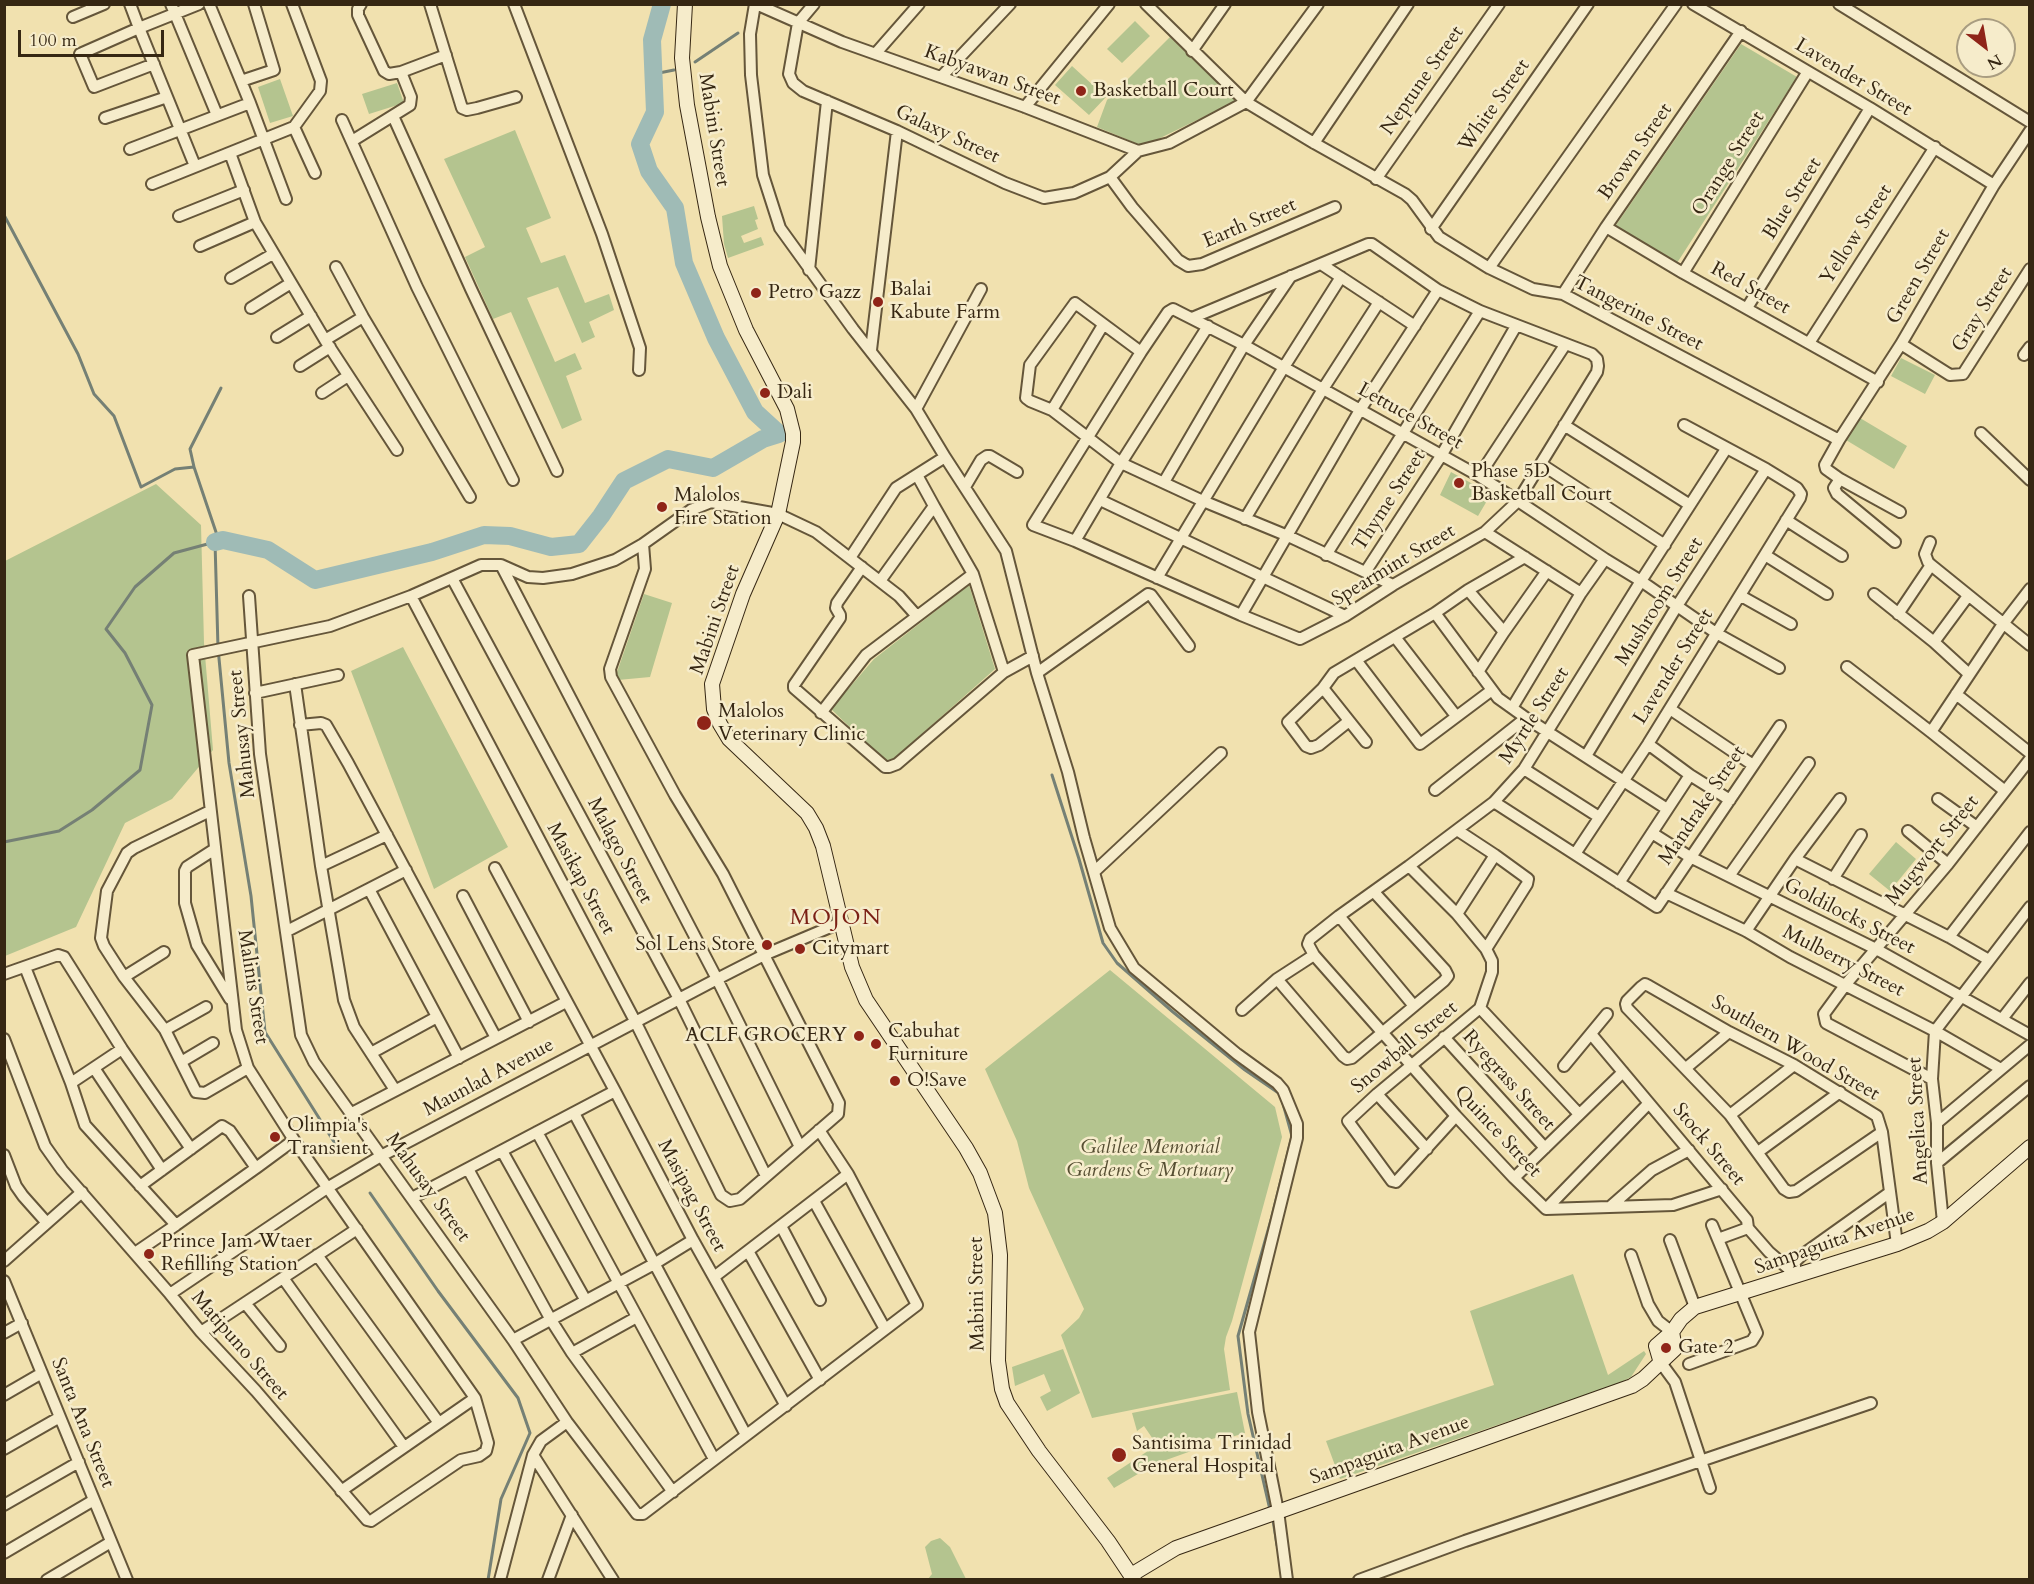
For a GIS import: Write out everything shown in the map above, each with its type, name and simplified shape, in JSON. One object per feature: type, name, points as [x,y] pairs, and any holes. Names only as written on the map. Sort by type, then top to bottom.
[{"type":"main road","name":"Mabini Street","points":[[685,4],[682,58],[687,105],[708,217],[720,266],[746,330],[792,422],[793,442],[778,513],[743,594],[712,684],[714,709],[729,739],[807,813],[816,828],[823,846],[852,967],[867,1000],[966,1148],[980,1173],[995,1213],[1000,1255],[998,1362],[1002,1389],[1007,1402],[1039,1451],[1132,1577]]},
{"type":"main road","name":"Sampaguita Avenue","points":[[1132,1577],[1176,1548],[1632,1386],[1661,1363],[1656,1346],[1672,1332],[1680,1319],[1695,1307],[1741,1294],[1792,1272],[1897,1244],[1928,1231],[1943,1222],[2030,1147]]},
{"type":"street","points":[[73,17],[104,4]]},
{"type":"street","points":[[130,4],[195,166]]},
{"type":"street","points":[[154,64],[94,87],[80,54],[139,28],[173,9],[199,4]]},
{"type":"street","points":[[209,4],[265,139],[286,199]]},
{"type":"street","points":[[241,81],[274,70],[254,4]]},
{"type":"street","points":[[152,184],[294,127],[320,91],[321,81],[292,4]]},
{"type":"street","points":[[361,4],[358,15],[384,71],[389,74],[401,72],[446,55]]},
{"type":"street","points":[[430,4],[462,108],[467,110],[477,108],[516,97]]},
{"type":"street","points":[[514,4],[602,234],[640,348],[639,370]]},
{"type":"street","points":[[755,4],[750,34],[751,75],[763,175],[780,228],[809,270],[916,409],[1006,551],[1033,656],[1068,772],[1110,928],[1134,968],[1237,1054],[1283,1089],[1297,1124],[1297,1138],[1249,1332],[1258,1412],[1278,1512],[1287,1580]]},
{"type":"street","name":"Kabyawan Street","points":[[755,4],[842,42],[1025,107],[1138,151]]},
{"type":"street","points":[[798,23],[814,4]]},
{"type":"street","points":[[876,53],[919,4]]},
{"type":"street","points":[[941,77],[1010,4]]},
{"type":"street","points":[[1025,107],[1109,4]]},
{"type":"street","name":"Tangerine Street","points":[[1146,4],[1246,102],[1412,200],[1439,237],[1489,268],[1533,289],[1563,294],[1839,440]]},
{"type":"street","points":[[1192,51],[1225,4]]},
{"type":"street","points":[[1138,151],[1169,143],[1246,102],[1318,4]]},
{"type":"street","points":[[1314,143],[1408,4]]},
{"type":"street","name":"Neptune Street","points":[[1376,179],[1499,4]]},
{"type":"street","name":"White Street","points":[[1431,229],[1588,4]]},
{"type":"street","points":[[1489,268],[1676,4]]},
{"type":"street","name":"Lavender Street","points":[[1692,4],[1870,108],[1994,185]]},
{"type":"street","points":[[1839,4],[2030,122]]},
{"type":"street","points":[[173,9],[217,115]]},
{"type":"street","name":"Galaxy Street","points":[[798,23],[789,74],[793,83],[803,91],[897,131],[1005,183],[1044,198],[1074,193],[1110,177],[1138,151]]},
{"type":"street","name":"Brown Street","points":[[1563,294],[1606,227],[1741,31]]},
{"type":"street","points":[[352,141],[410,105],[412,101],[401,72]]},
{"type":"street","name":"Orange Street","points":[[1683,273],[1807,73]]},
{"type":"street","points":[[105,118],[167,97]]},
{"type":"street","points":[[809,270],[827,101]]},
{"type":"street","points":[[130,149],[250,103]]},
{"type":"street","name":"Blue Street","points":[[1747,308],[1870,108]]},
{"type":"street","points":[[393,116],[557,471]]},
{"type":"street","points":[[342,120],[417,287],[513,480]]},
{"type":"street","points":[[294,127],[315,173]]},
{"type":"street","points":[[871,350],[897,131]]},
{"type":"street","name":"Green Street","points":[[1840,479],[1826,469],[1825,465],[1901,344],[1994,185],[2030,131]]},
{"type":"street","name":"Yellow Street","points":[[1809,343],[1935,147]]},
{"type":"street","points":[[230,153],[255,222],[328,344],[397,450]]},
{"type":"street","name":"Earth Street","points":[[1110,177],[1132,207],[1178,260],[1188,266],[1202,264],[1335,207]]},
{"type":"street","points":[[178,216],[244,190]]},
{"type":"street","points":[[200,246],[255,222]]},
{"type":"street","name":"Red Street","points":[[1606,227],[1683,273],[1878,382]]},
{"type":"street","points":[[1192,318],[1372,244],[1438,290],[1480,311],[1565,345],[1479,476]]},
{"type":"street","points":[[231,278],[273,254]]},
{"type":"street","points":[[1321,264],[1415,326]]},
{"type":"street","points":[[336,267],[363,318],[470,497]]},
{"type":"street","name":"Gray Street","points":[[1901,344],[1950,375],[1963,374],[2030,269]]},
{"type":"street","points":[[1164,482],[1244,345],[1292,276]]},
{"type":"street","points":[[1157,578],[1284,367],[1341,278]]},
{"type":"street","points":[[251,308],[291,283]]},
{"type":"street","points":[[916,409],[981,289]]},
{"type":"street","points":[[1393,585],[1288,536],[1203,501],[1121,462],[1087,436],[1052,410],[1026,398],[1030,365],[1075,303],[1141,352],[1087,436],[1033,525],[1075,541],[1240,615],[1288,536],[1360,410],[1438,290]]},
{"type":"street","points":[[1245,519],[1323,389],[1379,302]]},
{"type":"street","name":"Lettuce Street","points":[[1141,352],[1168,312],[1173,309],[1177,310],[1479,476],[1641,581],[1716,633],[1779,668]]},
{"type":"street","points":[[1326,555],[1480,311]]},
{"type":"street","points":[[277,337],[311,316]]},
{"type":"street","points":[[300,366],[363,318]]},
{"type":"street","points":[[1052,410],[1103,325]]},
{"type":"street","points":[[1075,541],[1121,462],[1208,326]]},
{"type":"street","name":"Thyme Street","points":[[1366,571],[1441,456],[1516,326]]},
{"type":"street","name":"Spearmint Street","points":[[1240,615],[1300,639],[1345,616],[1393,585],[1485,532],[1518,501],[1597,372],[1597,359],[1592,354],[1565,345]]},
{"type":"street","points":[[322,393],[348,376]]},
{"type":"street","points":[[1564,425],[1689,506]]},
{"type":"street","points":[[1684,425],[1766,469]]},
{"type":"street","points":[[1981,433],[2030,480]]},
{"type":"street","name":"Myrtle Street","points":[[1308,944],[1310,939],[1339,916],[1410,866],[1494,801],[1524,769],[1726,449]]},
{"type":"street","points":[[965,487],[981,460],[987,456],[1017,472]]},
{"type":"street","points":[[850,558],[896,488],[945,457]]},
{"type":"street","points":[[1541,464],[1665,545]]},
{"type":"street","name":"Lavender Street","points":[[1575,854],[1648,744],[1800,498],[1801,494],[1797,488],[1766,469]]},
{"type":"street","name":"Mushroom Street","points":[[1586,756],[1677,606],[1766,469]]},
{"type":"street","points":[[917,475],[973,574],[1004,672]]},
{"type":"street","points":[[1895,542],[1837,494],[1834,488],[1840,479],[1900,512]]},
{"type":"street","points":[[1100,500],[1345,616]]},
{"type":"street","points":[[253,644],[330,626],[411,596],[481,565],[501,565],[528,577],[543,578],[572,574],[615,561],[691,510],[704,504],[717,502],[778,513],[816,532],[899,596],[916,615]]},
{"type":"street","points":[[880,581],[934,506]]},
{"type":"street","points":[[1786,520],[1842,556]]},
{"type":"street","points":[[1485,532],[1581,593]]},
{"type":"street","points":[[1930,542],[1925,554],[1928,562],[2030,645]]},
{"type":"street","points":[[643,544],[645,569],[610,669],[611,677],[675,795],[723,874],[839,1103],[838,1114],[766,1176]]},
{"type":"street","points":[[1765,555],[1827,594]]},
{"type":"street","points":[[1349,721],[1319,745],[1311,748],[1306,746],[1288,722],[1334,674],[1525,557]]},
{"type":"street","points":[[1512,708],[1581,593],[1605,559]]},
{"type":"street","points":[[501,565],[717,979],[800,1147]]},
{"type":"street","points":[[1898,614],[1931,565]]},
{"type":"street","points":[[862,567],[835,606],[840,618],[794,685],[795,691],[885,766],[890,767],[897,764],[1004,672],[1033,656]]},
{"type":"street","points":[[1478,672],[1547,571]]},
{"type":"street","points":[[820,712],[866,655],[973,574]]},
{"type":"street","name":"Malago Street","points":[[452,578],[678,999],[766,1176]]},
{"type":"street","points":[[1931,732],[2029,589]]},
{"type":"street","points":[[1468,590],[1504,632]]},
{"type":"street","points":[[1038,673],[1102,628],[1144,594],[1151,595],[1189,646]]},
{"type":"street","points":[[1874,594],[1934,642],[1969,674]]},
{"type":"street","name":"Mahusay Street","points":[[249,596],[260,754],[301,1035],[314,1062],[513,1340],[567,1422],[637,1514],[643,1514],[673,1492]]},
{"type":"street","name":"Masikap Street","points":[[411,596],[635,1021],[721,1195],[730,1201],[740,1199],[766,1176]]},
{"type":"street","points":[[1740,596],[1791,624]]},
{"type":"street","points":[[1934,642],[1968,596]]},
{"type":"street","points":[[1435,613],[1492,690],[1512,708],[1667,809]]},
{"type":"street","points":[[1395,637],[1456,716]]},
{"type":"street","name":"Malinis Street","points":[[253,644],[195,654],[193,657],[236,1030],[248,1068],[294,1140],[475,1398]]},
{"type":"street","points":[[1356,660],[1420,744],[1492,690]]},
{"type":"street","points":[[1847,667],[2005,791]]},
{"type":"street","points":[[255,693],[338,675]]},
{"type":"street","points":[[295,684],[321,866],[344,1000],[354,1027],[395,1090]]},
{"type":"street","points":[[1323,688],[1366,742]]},
{"type":"street","points":[[1956,694],[2030,753]]},
{"type":"street","points":[[1670,709],[1753,765]]},
{"type":"street","points":[[1434,790],[1526,718]]},
{"type":"street","points":[[300,725],[321,723],[326,725],[496,1038]]},
{"type":"street","name":"Mandrake Street","points":[[1619,883],[1657,907],[1780,726]]},
{"type":"street","points":[[1648,744],[1689,775],[1730,800]]},
{"type":"street","points":[[1094,872],[1221,753]]},
{"type":"street","name":"Mugwort Street","points":[[1932,1079],[1826,1023],[1824,1014],[1846,984],[1948,864],[2005,791],[2025,774],[2030,759]]},
{"type":"street","points":[[1729,876],[1809,763]]},
{"type":"street","points":[[1524,769],[1599,817]]},
{"type":"street","points":[[1494,801],[1619,883],[1689,775]]},
{"type":"street","points":[[1746,931],[1795,859],[1840,799]]},
{"type":"street","points":[[1938,799],[1977,827]]},
{"type":"street","points":[[210,811],[134,848],[122,860],[107,891],[101,938],[124,976],[165,1030],[196,1092],[205,1093],[248,1068]]},
{"type":"street","points":[[1410,866],[1457,914],[1486,948],[1528,879],[1457,830]]},
{"type":"street","points":[[1908,831],[1948,864]]},
{"type":"street","points":[[1949,937],[2030,832]]},
{"type":"street","name":"Goldilocks Street","points":[[1652,833],[1690,857],[1876,949],[2030,1035]]},
{"type":"street","points":[[321,866],[387,835]]},
{"type":"street","points":[[1833,879],[1861,835]]},
{"type":"street","points":[[215,849],[187,867],[185,903],[197,945],[233,1003]]},
{"type":"street","points":[[1457,914],[1495,855]]},
{"type":"street","points":[[1795,859],[1949,937],[1989,960]]},
{"type":"street","name":"Masipag Street","points":[[495,868],[693,1240],[786,1406]]},
{"type":"street","points":[[287,931],[406,870]]},
{"type":"street","points":[[369,889],[459,1058]]},
{"type":"street","points":[[1277,979],[1347,1059],[1352,1058],[1448,976],[1374,892]]},
{"type":"street","name":"Mulberry Street","points":[[1666,893],[1746,931],[1790,957],[1935,1030],[2001,1070]]},
{"type":"street","points":[[463,896],[529,1022]]},
{"type":"street","name":"Angelica Street","points":[[1943,1222],[1932,1079],[1935,1030],[2030,907]]},
{"type":"street","points":[[1339,916],[1414,1006]]},
{"type":"street","name":"Maunlad Avenue","points":[[170,1294],[327,1188],[381,1155],[764,955],[840,923]]},
{"type":"street","name":"Quince Street","points":[[1308,944],[1314,955],[1456,1116],[1546,1209]]},
{"type":"street","name":"Snowball Street","points":[[1426,1149],[1396,1182],[1392,1181],[1348,1121],[1480,1008],[1492,967],[1486,948]]},
{"type":"street","points":[[124,976],[164,952]]},
{"type":"street","points":[[4,974],[62,955],[122,1049],[191,1149]]},
{"type":"street","points":[[1242,1010],[1277,979],[1314,955]]},
{"type":"street","points":[[25,967],[72,1083],[85,1125],[176,1225]]},
{"type":"street","points":[[2002,1019],[2030,983]]},
{"type":"street","name":"Southern Wood Street","points":[[1686,1068],[1627,1008],[1628,1000],[1645,984],[1729,1032],[1794,1065],[1877,1116],[1882,1132],[1897,1244]]},
{"type":"street","points":[[352,1113],[566,1002]]},
{"type":"street","points":[[165,1030],[206,1007]]},
{"type":"street","points":[[1480,1008],[1579,1114]]},
{"type":"street","points":[[1563,1066],[1607,1014]]},
{"type":"street","points":[[371,1053],[437,1017]]},
{"type":"street","points":[[1729,1032],[1686,1068],[1730,1115],[1784,1190],[1796,1191],[1882,1132]]},
{"type":"street","name":"Stock Street","points":[[1591,1034],[1722,1189],[1747,1220],[1748,1228],[1769,1252],[1792,1272]]},
{"type":"street","name":"Ryegrass Street","points":[[1444,1037],[1545,1148]]},
{"type":"street","name":"Matipuno Street","points":[[4,1039],[45,1146],[62,1170],[367,1520],[371,1521],[461,1460],[479,1456],[486,1451],[488,1443],[475,1398]]},
{"type":"street","points":[[181,1062],[213,1043]]},
{"type":"street","points":[[1937,1123],[2030,1044]]},
{"type":"street","points":[[72,1083],[122,1049]]},
{"type":"street","points":[[1730,1115],[1794,1065]]},
{"type":"street","points":[[94,1068],[162,1170]]},
{"type":"street","points":[[1514,1178],[1623,1072]]},
{"type":"street","points":[[1937,1163],[2030,1086]]},
{"type":"street","points":[[412,1198],[615,1091]]},
{"type":"street","points":[[1758,1152],[1840,1092]]},
{"type":"street","points":[[1377,1094],[1426,1149],[1456,1116]]},
{"type":"street","points":[[1546,1209],[1649,1103]]},
{"type":"street","points":[[574,1113],[746,1435]]},
{"type":"street","points":[[140,1186],[217,1128],[226,1127],[256,1168]]},
{"type":"street","points":[[468,1168],[551,1320],[572,1353],[673,1492],[885,1329],[916,1308],[917,1302],[848,1174],[819,1130]]},
{"type":"street","points":[[537,1132],[714,1459]]},
{"type":"street","points":[[135,1253],[294,1140]]},
{"type":"street","points":[[502,1150],[586,1301]]},
{"type":"street","points":[[1611,1206],[1652,1170],[1689,1150]]},
{"type":"street","points":[[4,1155],[20,1191],[47,1223]]},
{"type":"street","points":[[714,1277],[848,1174]]},
{"type":"street","points":[[1546,1209],[1673,1205],[1722,1189]]},
{"type":"street","points":[[4,1261],[82,1192]]},
{"type":"street","points":[[1792,1272],[1802,1255],[1889,1193]]},
{"type":"street","points":[[814,1201],[885,1329]]},
{"type":"street","points":[[1689,1364],[1739,1346],[1756,1337],[1757,1333],[1712,1225]]},
{"type":"street","points":[[781,1226],[820,1300]]},
{"type":"street","points":[[1718,1239],[1748,1228]]},
{"type":"street","points":[[201,1332],[357,1229]]},
{"type":"street","points":[[513,1340],[654,1264],[693,1240]]},
{"type":"street","points":[[1670,1240],[1695,1307]]},
{"type":"street","points":[[748,1251],[820,1380]]},
{"type":"street","points":[[1631,1255],[1647,1304],[1658,1321],[1672,1332]]},
{"type":"street","points":[[317,1256],[440,1423]]},
{"type":"street","points":[[283,1278],[404,1447]]},
{"type":"street","name":"Santa Ana Street","points":[[5,1283],[127,1580]]},
{"type":"street","points":[[246,1303],[280,1346]]},
{"type":"street","points":[[572,1353],[637,1317]]},
{"type":"street","points":[[4,1334],[22,1323]]},
{"type":"street","points":[[1661,1363],[1675,1382],[1710,1488]]},
{"type":"street","points":[[4,1395],[42,1373]]},
{"type":"street","points":[[341,1491],[475,1398]]},
{"type":"street","points":[[1359,1580],[1465,1541],[1871,1403]]},
{"type":"street","points":[[4,1449],[60,1417]]},
{"type":"street","points":[[500,1580],[533,1455],[541,1441],[567,1422]]},
{"type":"street","points":[[533,1455],[614,1580]]},
{"type":"street","points":[[4,1505],[79,1462]]},
{"type":"street","points":[[4,1553],[94,1500]]},
{"type":"street","points":[[548,1580],[572,1515]]},
{"type":"street","points":[[47,1580],[111,1542]]},
{"type":"green space","points":[[1135,21],[1150,36],[1122,63],[1107,49]]},
{"type":"green space","points":[[1170,37],[1236,101],[1148,144],[1138,144],[1097,127],[1107,100]]},
{"type":"green space","points":[[1741,44],[1797,77],[1677,263],[1614,228]]},
{"type":"green space","name":"Basketball Court","points":[[1072,66],[1106,97],[1089,115],[1055,85]]},
{"type":"green space","points":[[280,79],[293,116],[270,123],[258,87]]},
{"type":"green space","points":[[397,83],[404,103],[369,114],[362,94]]},
{"type":"green space","points":[[515,130],[551,218],[526,228],[541,263],[565,255],[585,303],[609,294],[614,310],[589,322],[595,337],[582,343],[558,287],[527,298],[555,362],[575,353],[582,369],[566,376],[582,420],[562,429],[511,312],[493,319],[465,257],[485,247],[444,159]]},
{"type":"green space","points":[[754,206],[758,229],[741,236],[744,243],[761,237],[764,245],[728,258],[724,244],[722,216]]},
{"type":"green space","points":[[1901,358],[1935,375],[1925,394],[1891,376]]},
{"type":"green space","points":[[1860,418],[1907,446],[1894,469],[1846,440]]},
{"type":"green space","name":"Phase 5D Basketball Court","points":[[1451,472],[1491,494],[1478,516],[1440,495]]},
{"type":"green space","points":[[156,484],[201,525],[204,643],[213,750],[172,799],[125,823],[76,927],[5,956],[5,561]]},
{"type":"green space","points":[[969,585],[995,669],[888,764],[831,709],[874,659]]},
{"type":"green space","points":[[644,594],[672,603],[650,677],[618,680],[616,675]]},
{"type":"green space","points":[[403,647],[508,847],[434,889],[351,671]]},
{"type":"green space","points":[[1896,842],[1916,859],[1890,891],[1869,874]]},
{"type":"green space","name":"Galilee Memorial Gardens & Mortuary","points":[[1110,970],[1275,1107],[1282,1137],[1226,1337],[1224,1349],[1230,1390],[1092,1418],[1061,1335],[1079,1318],[1084,1309],[1029,1188],[1017,1141],[985,1069]]},
{"type":"green space","points":[[1573,1274],[1608,1375],[1644,1351],[1646,1354],[1631,1377],[1620,1383],[1340,1479],[1326,1441],[1494,1385],[1470,1311]]},
{"type":"green space","points":[[1063,1349],[1080,1393],[1047,1411],[1040,1397],[1051,1391],[1044,1374],[1015,1386],[1012,1367]]},
{"type":"green space","points":[[1237,1392],[1245,1433],[1194,1444],[1194,1450],[1155,1464],[1114,1488],[1107,1478],[1157,1445],[1144,1426],[1137,1431],[1132,1413]]},
{"type":"green space","points":[[940,1538],[950,1547],[966,1579],[928,1579],[932,1574],[925,1547],[931,1541]]},
{"type":"waterway","points":[[215,542],[223,540],[268,550],[315,580],[432,552],[484,535],[510,536],[551,547],[579,544],[624,481],[668,459],[713,468],[763,439],[779,434],[755,412],[716,338],[684,263],[675,208],[649,171],[640,144],[655,112],[652,40],[662,4]]},
{"type":"waterway","points":[[695,62],[738,33]]},
{"type":"waterway","points":[[654,74],[674,70]]},
{"type":"waterway","points":[[4,215],[78,354],[94,394],[114,416],[141,487],[175,469],[194,467],[219,541]]},
{"type":"waterway","points":[[194,467],[190,449],[221,388]]},
{"type":"waterway","points":[[4,842],[59,831],[92,810],[140,770],[152,705],[125,653],[106,629],[135,587],[174,553],[215,542],[218,648],[229,763],[251,896],[265,1032],[341,1153]]},
{"type":"waterway","points":[[1052,775],[1103,943],[1117,963],[1245,1070],[1280,1094]]},
{"type":"waterway","points":[[1270,1510],[1248,1414],[1238,1336],[1292,1136],[1282,1100]]},
{"type":"waterway","points":[[370,1193],[438,1291],[518,1398],[530,1433],[501,1499],[488,1580]]},
{"type":"waterway","points":[[1273,1520],[1277,1545]]},
{"type":"place","name":"Basketball Court","points":[[1081,91]]},
{"type":"place","name":"Petro Gazz","points":[[756,293]]},
{"type":"place","name":"Balai Kabute Farm","points":[[878,302]]},
{"type":"place","name":"Dali","points":[[765,393]]},
{"type":"place","name":"Phase 5D Basketball Court","points":[[1459,483]]},
{"type":"place","name":"Malolos Fire Station","points":[[662,507]]},
{"type":"place","name":"Malolos Veterinary Clinic","points":[[704,723]]},
{"type":"place","name":"Sol Lens Store","points":[[767,945]]},
{"type":"place","name":"Citymart","points":[[800,949]]},
{"type":"place","name":"ACLF GROCERY","points":[[859,1036]]},
{"type":"place","name":"Cabuhat Furniture","points":[[876,1044]]},
{"type":"place","name":"O!Save","points":[[895,1081]]},
{"type":"place","name":"Olimpia's Transient","points":[[275,1137]]},
{"type":"place","name":"Prince Jam Wtaer Refilling Station","points":[[149,1254]]},
{"type":"place","name":"Gate 2","points":[[1666,1348]]},
{"type":"place","name":"Santisima Trinidad General Hospital","points":[[1119,1455]]},
{"type":"district","name":"MOJON","points":[[836,919]]}]
